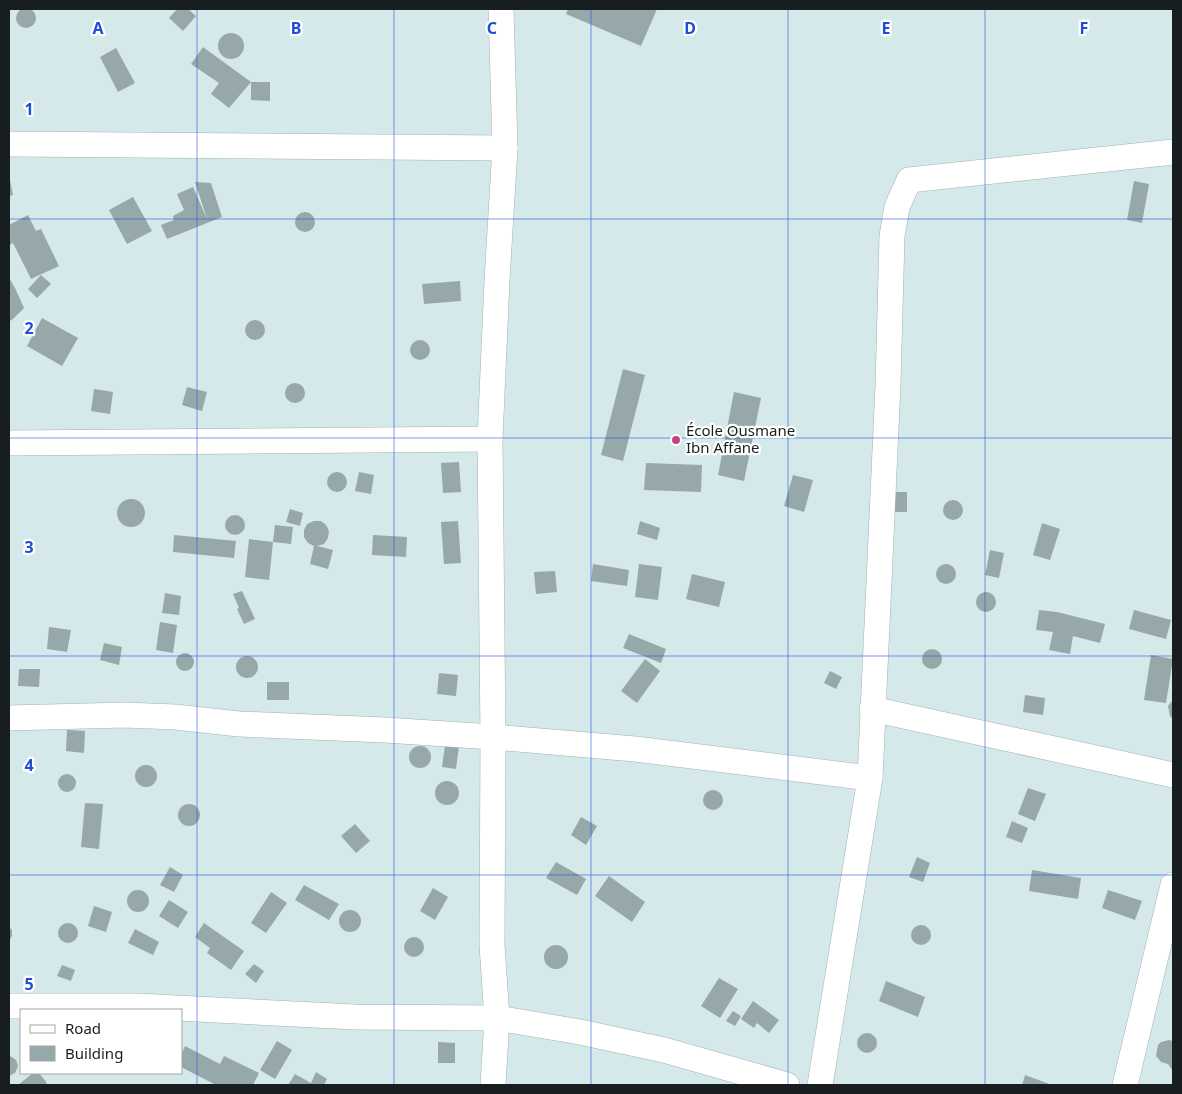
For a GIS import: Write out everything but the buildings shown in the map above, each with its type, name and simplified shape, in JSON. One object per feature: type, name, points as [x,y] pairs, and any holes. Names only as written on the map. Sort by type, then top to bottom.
[{"type":"street","points":[[493,1085],[497,1018],[492,945],[493,737],[490,439],[505,148],[501,9]]},
{"type":"street","points":[[9,144],[505,148]]},
{"type":"street","points":[[820,1085],[870,778],[888,385],[892,236],[897,207],[909,180],[1173,152]]},
{"type":"street","points":[[9,443],[490,439]]},
{"type":"street","points":[[872,709],[1173,775]]},
{"type":"street","points":[[9,718],[125,715],[175,717],[239,724],[493,737],[635,748],[870,778]]},
{"type":"street","points":[[1125,1085],[1173,885]]},
{"type":"street","points":[[9,1006],[137,1006],[355,1017],[497,1018],[580,1032],[664,1050],[787,1085]]},
{"type":"place","name":"École Ousmane Ibn Affane","points":[[676,440]]}]
